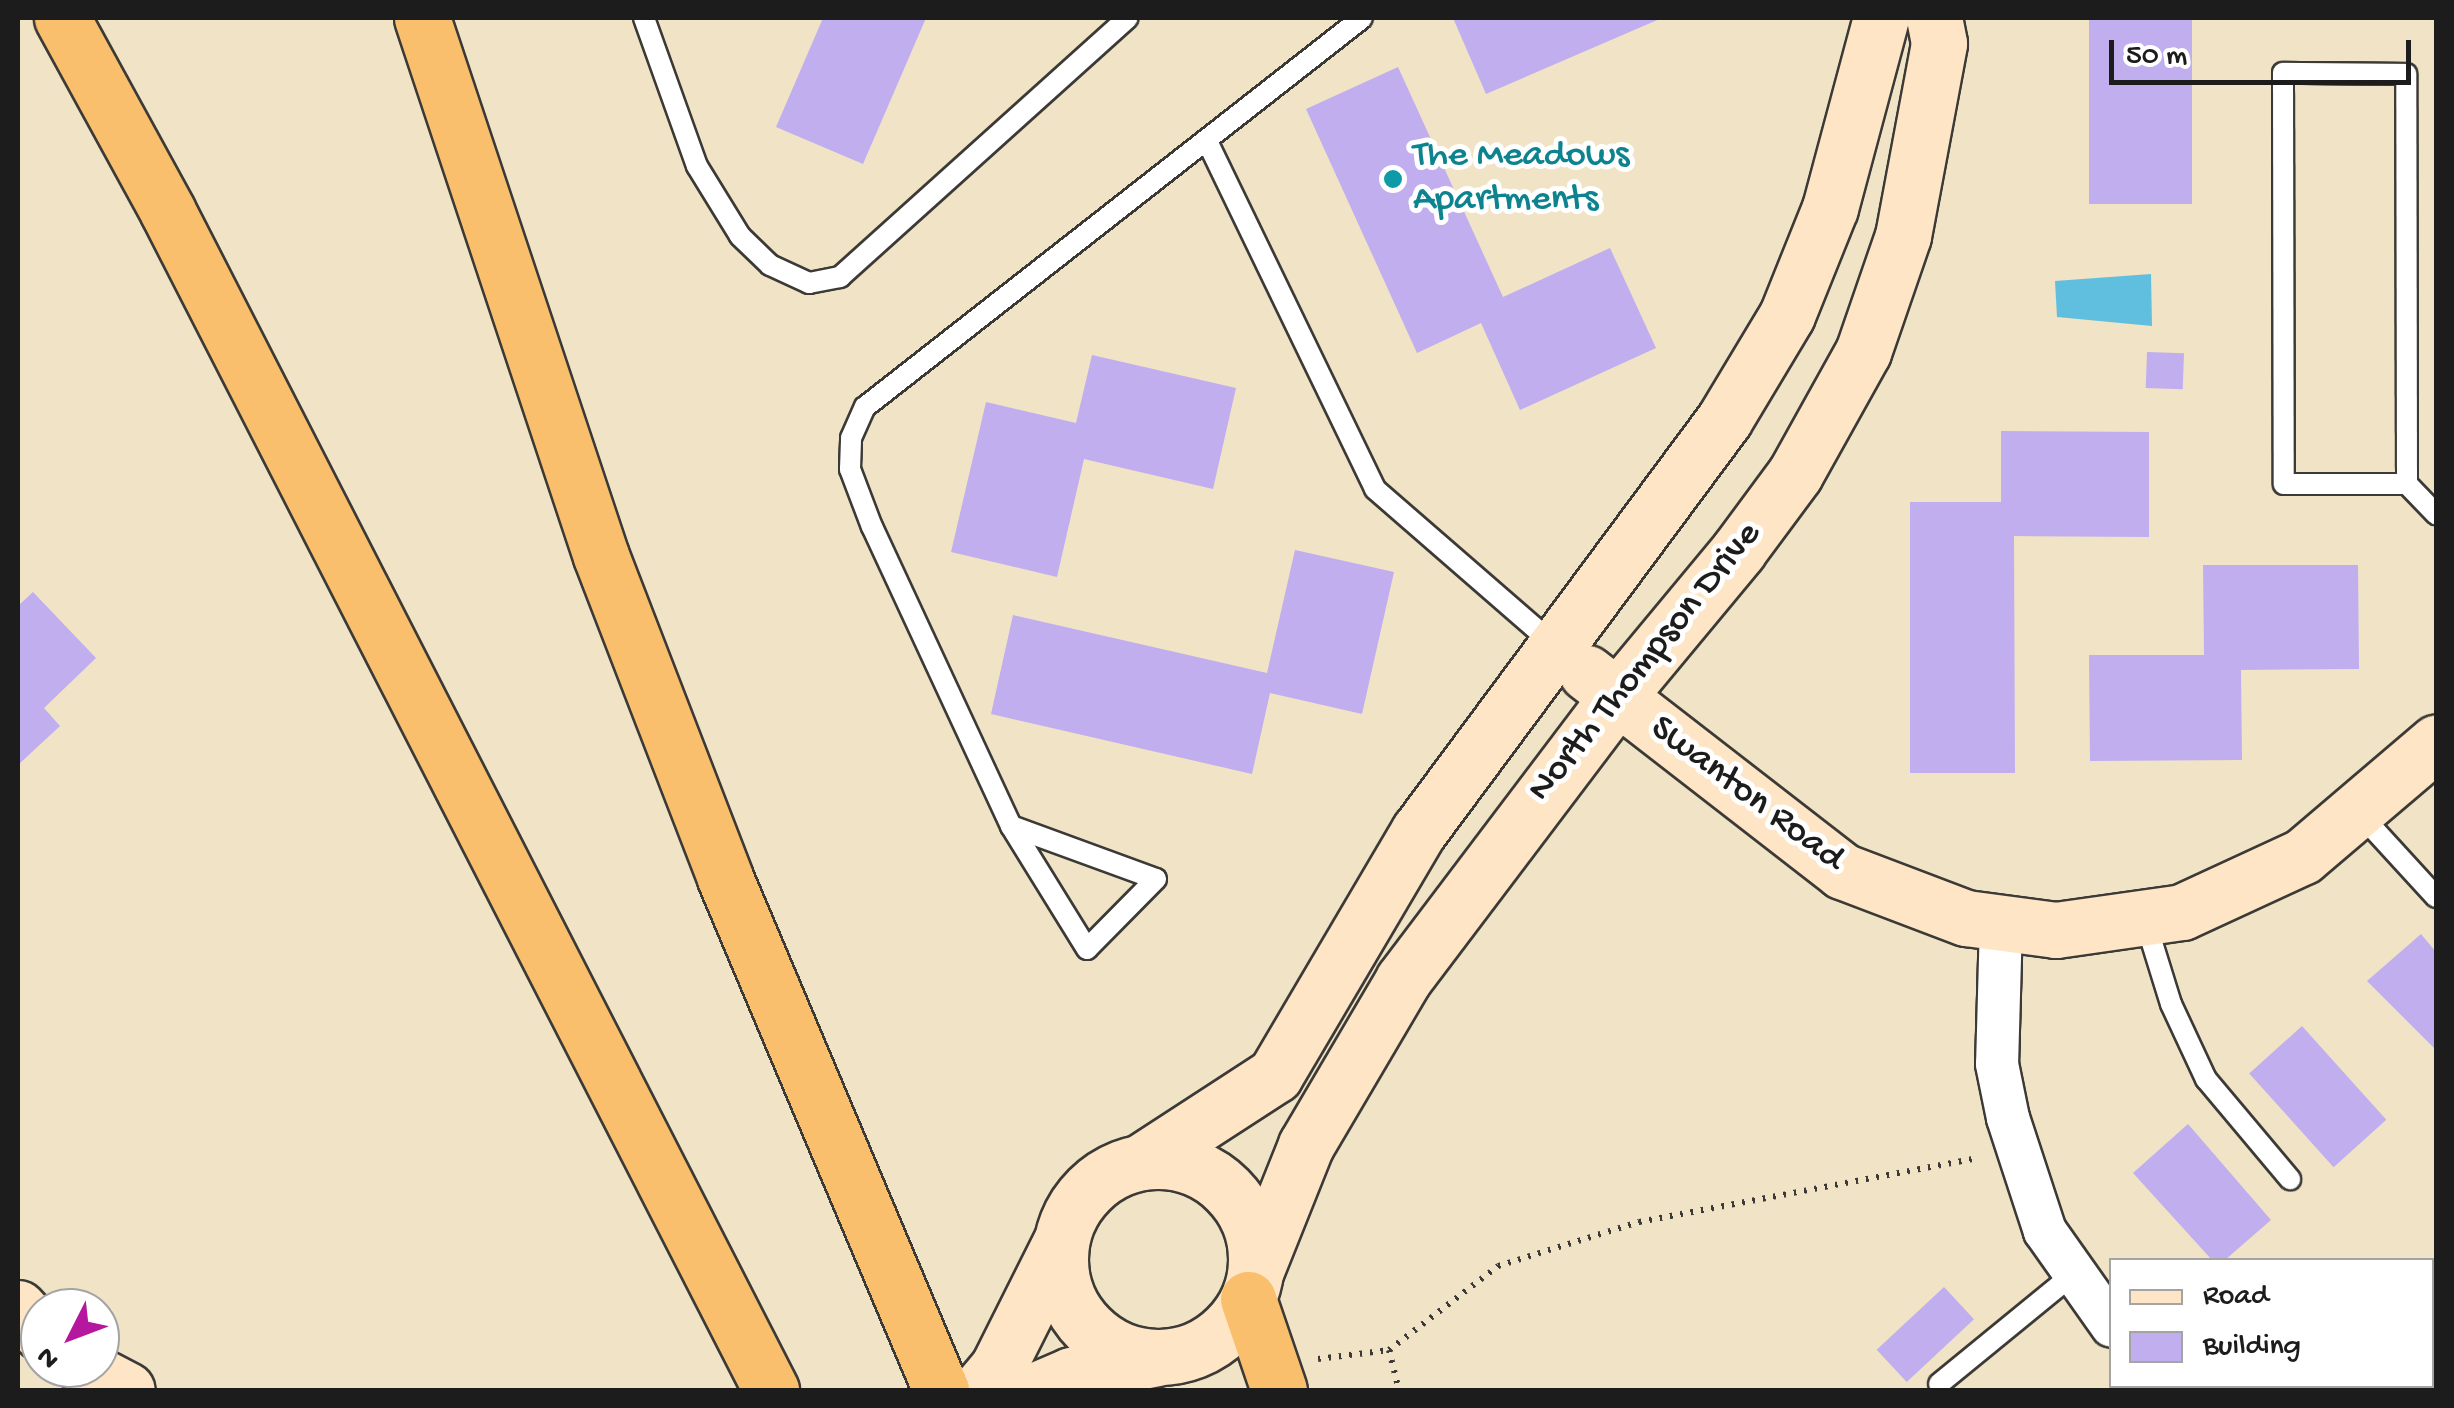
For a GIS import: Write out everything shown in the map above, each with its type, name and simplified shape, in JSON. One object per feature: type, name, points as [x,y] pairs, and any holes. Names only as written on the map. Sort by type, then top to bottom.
[{"type":"highway","points":[[62,18],[168,210],[771,1390]]},
{"type":"highway","points":[[100,18],[168,210]]},
{"type":"highway","points":[[422,18],[601,556],[725,878],[941,1390]]},
{"type":"highway","points":[[1252,1285],[1296,1374]]},
{"type":"street","name":"North Thompson Drive","points":[[1141,1162],[1275,1075],[1419,832],[1724,420],[1787,315],[1830,208],[1881,18]]},
{"type":"street","name":"North Thompson Drive","points":[[1252,1285],[1306,1146],[1403,980],[1616,697],[1794,474],[1863,352],[1903,236],[1938,43],[1934,18]]},
{"type":"street","name":"Swanton Road","points":[[1556,646],[1842,871],[1966,918],[2056,930],[2182,912],[2304,856],[2436,744]]},
{"type":"street","points":[[2001,923],[1998,1064],[2018,1146],[2045,1231],[2072,1275],[2109,1322]]},
{"type":"street","points":[[979,1390],[998,1366],[1088,1190],[1141,1162],[1200,1170],[1225,1188],[1244,1212],[1252,1285],[1212,1342],[1158,1358],[1072,1375],[1036,1390]]},
{"type":"street","points":[[1060,1243],[1061,1276],[1072,1308],[1094,1335],[1124,1352],[1158,1358]]},
{"type":"lane","points":[[644,18],[697,166],[740,236],[770,265],[809,282],[840,277],[1128,18]]},
{"type":"lane","points":[[1011,826],[1156,879],[1087,949],[1011,826],[872,527],[850,469],[851,438],[865,407],[1362,18]]},
{"type":"lane","points":[[2407,484],[2284,484],[2283,73],[2406,74],[2407,484],[2436,514]]},
{"type":"lane","points":[[1207,141],[1375,490],[1556,646]]},
{"type":"lane","points":[[2358,812],[2436,896]]},
{"type":"lane","points":[[2145,918],[2171,1004],[2206,1078],[2290,1179]]},
{"type":"lane","points":[[1939,1384],[2072,1275]]},
{"type":"path","points":[[1296,1374],[1388,1350],[1498,1266],[1638,1222],[2018,1146]]},
{"type":"path","points":[[1388,1350],[1399,1390]]},
{"type":"water","points":[[2151,274],[2152,326],[2057,317],[2055,281]]},
{"type":"building","points":[[823,18],[926,18],[863,164],[776,127]]},
{"type":"building","points":[[1453,18],[1662,18],[1486,94]]},
{"type":"building","points":[[2089,18],[2192,18],[2192,204],[2089,204]]},
{"type":"building","name":"The Meadows Apartments","points":[[1398,67],[1503,297],[1610,248],[1656,348],[1520,410],[1481,323],[1417,353],[1306,109]]},
{"type":"building","points":[[2147,352],[2184,353],[2183,389],[2146,388]]},
{"type":"building","points":[[1092,355],[1236,388],[1213,489],[1084,459],[1057,577],[951,552],[986,402],[1076,423]]},
{"type":"building","points":[[2001,431],[2149,432],[2149,537],[2014,536],[2015,773],[1910,773],[1910,502],[2001,502]]},
{"type":"building","points":[[1295,550],[1394,572],[1362,714],[1270,693],[1252,774],[991,714],[1013,615],[1267,673]]},
{"type":"building","points":[[2203,565],[2358,565],[2359,669],[2241,670],[2242,760],[2090,761],[2089,655],[2204,655]]},
{"type":"building","points":[[33,592],[96,658],[44,708],[60,726],[18,765],[18,606]]},
{"type":"building","points":[[2421,934],[2436,952],[2436,1050],[2367,981]]},
{"type":"building","points":[[2302,1026],[2386,1120],[2334,1167],[2249,1074]]},
{"type":"building","points":[[2188,1124],[2271,1220],[2227,1258],[2210,1258],[2133,1173]]},
{"type":"building","points":[[1944,1287],[1974,1319],[1907,1382],[1877,1350]]},
{"type":"place","name":"The Meadows Apartments","points":[[1393,179]]}]
